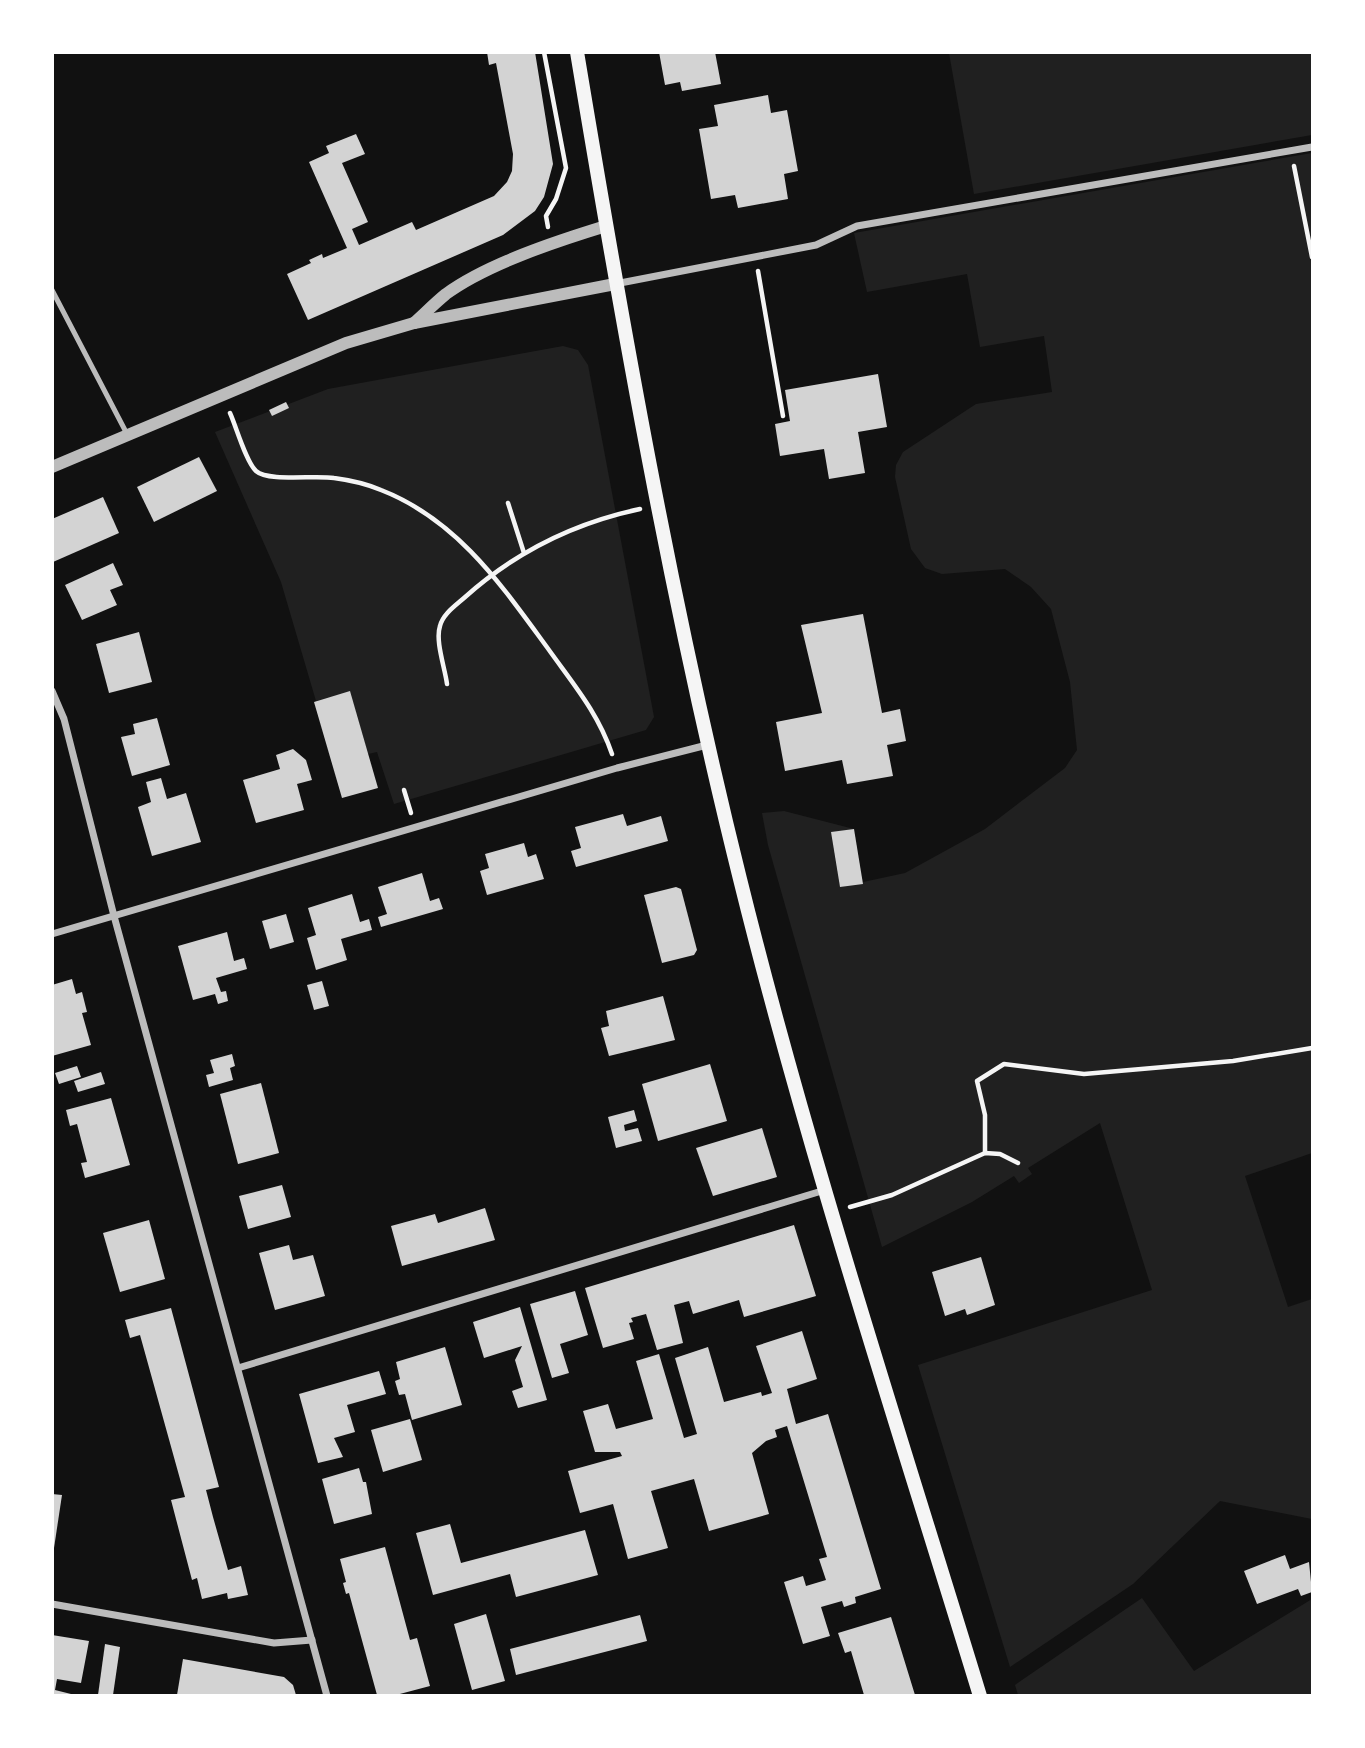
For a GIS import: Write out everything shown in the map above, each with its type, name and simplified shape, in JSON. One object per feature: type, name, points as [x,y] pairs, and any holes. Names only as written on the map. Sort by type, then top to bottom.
[{"type":"main road","points":[[577,52],[615,284],[707,745],[744,897],[825,1191],[980,1696]]},
{"type":"street","points":[[52,467],[307,357],[414,323],[816,245],[856,226],[1312,147]]},
{"type":"street","points":[[414,323],[447,293],[551,242],[606,226]]},
{"type":"street","points":[[52,691],[64,719],[114,916],[327,1696]]},
{"type":"street","points":[[52,934],[617,768],[707,745]]},
{"type":"street","points":[[238,1368],[825,1191]]},
{"type":"street","points":[[52,1604],[274,1643],[312,1640]]},
{"type":"lane","points":[[52,290],[127,434]]},
{"type":"path","points":[[544,52],[566,168],[556,199],[546,216],[551,242]]},
{"type":"path","points":[[1290,150],[1312,257]]},
{"type":"path","points":[[755,256],[783,416]]},
{"type":"path","points":[[222,393],[254,470],[267,478],[297,475],[336,478],[381,490],[437,521],[469,547],[493,573],[600,721],[617,768]]},
{"type":"path","points":[[508,503],[524,553]]},
{"type":"path","points":[[447,684],[438,629],[443,617],[493,573],[524,553],[605,517],[659,505]]},
{"type":"path","points":[[985,1153],[985,1115],[977,1081],[1004,1064],[1084,1074],[1233,1061],[1312,1048]]},
{"type":"path","points":[[832,1212],[892,1195],[985,1153],[1000,1154],[1018,1163]]},
{"type":"shaded area","points":[[949,53],[1312,53],[1312,135],[974,194]]},
{"type":"shaded area","points":[[1312,153],[1312,1153],[1245,1176],[1288,1307],[1312,1299],[1312,1519],[1220,1501],[1133,1584],[1010,1667],[918,1365],[1152,1290],[1100,1123],[1028,1168],[1032,1174],[1019,1183],[1014,1176],[972,1202],[882,1247],[768,845],[762,813],[784,811],[854,829],[831,833],[840,887],[905,873],[985,829],[1065,768],[1077,750],[1070,682],[1051,609],[1031,587],[1005,569],[942,574],[925,568],[911,549],[895,477],[896,465],[903,452],[976,404],[1052,392],[1044,336],[980,347],[967,274],[867,292],[854,233]]},
{"type":"shaded area","points":[[563,346],[578,350],[588,365],[654,717],[646,730],[394,804],[377,752],[368,754],[350,692],[316,701],[281,582],[215,432],[328,389]]},
{"type":"shaded area","points":[[1142,1598],[1194,1671],[1312,1599],[1312,1695],[1018,1695],[1015,1685]]},
{"type":"building","points":[[487,52],[535,52],[553,164],[544,197],[535,211],[503,235],[308,320],[287,274],[311,263],[309,260],[322,254],[323,258],[347,248],[309,162],[329,153],[326,146],[356,134],[365,154],[342,163],[368,222],[352,229],[359,245],[412,222],[416,230],[494,196],[507,182],[512,171],[513,154],[496,63],[489,65]]},
{"type":"building","points":[[659,52],[715,52],[721,84],[682,91],[680,82],[665,85]]},
{"type":"building","points":[[768,95],[771,113],[787,110],[798,171],[784,174],[788,199],[738,208],[735,195],[711,199],[699,129],[718,126],[714,105]]},
{"type":"building","points":[[878,374],[887,427],[858,432],[865,473],[829,479],[824,449],[780,456],[775,424],[790,421],[785,390]]},
{"type":"building","points":[[286,402],[289,408],[272,416],[269,410]]},
{"type":"building","points":[[199,457],[217,491],[154,522],[137,487]]},
{"type":"building","points":[[103,497],[119,533],[53,562],[52,519]]},
{"type":"building","points":[[113,563],[123,585],[110,590],[117,605],[82,620],[65,585]]},
{"type":"building","points":[[863,614],[882,713],[900,709],[906,741],[887,745],[893,776],[847,784],[842,760],[785,771],[776,722],[822,713],[801,625]]},
{"type":"building","points":[[139,632],[152,682],[109,693],[96,644]]},
{"type":"building","points":[[350,691],[378,788],[342,798],[314,702]]},
{"type":"building","points":[[157,718],[170,765],[132,776],[121,737],[135,734],[133,724]]},
{"type":"building","points":[[293,749],[306,760],[312,780],[297,784],[304,810],[256,823],[243,780],[280,769],[276,755]]},
{"type":"building","points":[[161,778],[167,799],[186,793],[201,842],[152,856],[138,807],[151,802],[146,782]]},
{"type":"building","points":[[623,814],[627,826],[661,816],[668,841],[576,867],[571,851],[581,848],[575,827]]},
{"type":"building","points":[[854,829],[863,884],[840,887],[831,832]]},
{"type":"building","points":[[524,843],[528,857],[536,854],[544,879],[487,895],[480,871],[489,868],[485,854]]},
{"type":"building","points":[[422,873],[430,901],[439,898],[443,909],[381,927],[378,917],[387,914],[378,887]]},
{"type":"building","points":[[676,887],[681,889],[697,950],[694,955],[662,963],[644,895]]},
{"type":"building","points":[[352,894],[360,922],[369,919],[372,930],[341,939],[347,960],[316,970],[307,938],[316,935],[308,908]]},
{"type":"building","points":[[286,914],[294,942],[270,949],[262,921]]},
{"type":"building","points":[[227,932],[234,961],[244,958],[247,969],[216,978],[221,992],[226,991],[228,1001],[218,1004],[215,994],[193,1000],[178,946]]},
{"type":"building","points":[[72,979],[76,994],[82,992],[87,1012],[82,1013],[91,1045],[52,1056],[52,985]]},
{"type":"building","points":[[322,981],[329,1006],[314,1010],[307,985]]},
{"type":"building","points":[[663,996],[675,1040],[609,1056],[601,1028],[609,1026],[606,1011]]},
{"type":"building","points":[[232,1054],[235,1066],[230,1068],[233,1080],[209,1087],[206,1075],[214,1073],[210,1060]]},
{"type":"building","points":[[710,1064],[727,1121],[658,1141],[642,1084]]},
{"type":"building","points":[[77,1066],[81,1077],[59,1084],[55,1073]]},
{"type":"building","points":[[101,1072],[105,1084],[78,1092],[74,1081]]},
{"type":"building","points":[[261,1083],[279,1153],[238,1164],[220,1094]]},
{"type":"building","points":[[111,1098],[130,1165],[85,1178],[81,1163],[87,1162],[77,1124],[70,1126],[66,1110]]},
{"type":"building","points":[[634,1110],[637,1121],[624,1125],[625,1131],[638,1128],[642,1141],[616,1148],[608,1117]]},
{"type":"building","points":[[762,1128],[777,1177],[713,1196],[696,1148]]},
{"type":"building","points":[[282,1185],[291,1217],[248,1229],[239,1196]]},
{"type":"building","points":[[485,1208],[495,1240],[402,1266],[391,1226],[435,1214],[438,1223]]},
{"type":"building","points":[[149,1220],[165,1279],[120,1292],[103,1233]]},
{"type":"building","points":[[794,1225],[816,1296],[744,1317],[739,1300],[693,1314],[689,1301],[674,1305],[683,1343],[657,1350],[646,1314],[631,1318],[633,1322],[629,1323],[634,1339],[603,1348],[585,1288]]},
{"type":"building","points":[[289,1245],[293,1260],[313,1255],[325,1296],[275,1310],[259,1253]]},
{"type":"building","points":[[981,1257],[995,1305],[967,1315],[965,1309],[945,1316],[932,1272]]},
{"type":"building","points":[[575,1291],[588,1335],[560,1344],[569,1373],[552,1378],[530,1304]]},
{"type":"building","points":[[520,1307],[547,1400],[518,1408],[512,1391],[523,1387],[515,1360],[522,1346],[484,1358],[473,1322]]},
{"type":"building","points":[[171,1308],[219,1487],[206,1490],[213,1517],[228,1570],[241,1566],[248,1595],[228,1599],[227,1593],[202,1599],[197,1578],[192,1580],[171,1500],[185,1497],[140,1335],[130,1338],[125,1320]]},
{"type":"building","points":[[802,1331],[817,1379],[787,1389],[796,1424],[828,1414],[881,1589],[855,1597],[856,1603],[844,1607],[842,1601],[821,1607],[830,1636],[803,1644],[784,1582],[803,1576],[806,1586],[826,1580],[819,1559],[827,1557],[787,1426],[775,1430],[777,1437],[766,1441],[752,1453],[769,1514],[709,1531],[694,1479],[651,1491],[668,1548],[628,1559],[613,1504],[580,1513],[568,1471],[622,1456],[620,1452],[595,1452],[583,1411],[608,1404],[616,1429],[653,1419],[636,1361],[659,1354],[684,1438],[697,1434],[675,1358],[708,1347],[724,1402],[761,1392],[762,1396],[772,1393],[756,1346]]},
{"type":"building","points":[[445,1347],[462,1405],[412,1420],[405,1394],[399,1395],[395,1381],[400,1379],[396,1362]]},
{"type":"building","points":[[379,1371],[386,1394],[347,1405],[355,1432],[334,1438],[343,1457],[318,1463],[299,1394]]},
{"type":"building","points":[[410,1419],[422,1460],[383,1472],[371,1430]]},
{"type":"building","points":[[359,1468],[363,1482],[366,1482],[372,1514],[334,1524],[322,1479]]},
{"type":"building","points":[[52,1494],[62,1495],[54,1548],[52,1548]]},
{"type":"building","points":[[450,1524],[461,1563],[585,1530],[598,1575],[516,1597],[510,1574],[433,1595],[416,1533]]},
{"type":"building","points":[[385,1547],[410,1640],[417,1638],[430,1686],[396,1695],[377,1695],[349,1593],[346,1594],[343,1583],[346,1582],[340,1559]]},
{"type":"building","points":[[1285,1555],[1290,1569],[1309,1562],[1312,1592],[1301,1596],[1298,1589],[1257,1604],[1244,1571]]},
{"type":"building","points":[[486,1614],[505,1681],[472,1690],[454,1624]]},
{"type":"building","points":[[640,1615],[647,1641],[516,1675],[510,1649]]},
{"type":"building","points":[[891,1617],[915,1695],[864,1695],[851,1651],[845,1653],[838,1633]]},
{"type":"building","points":[[52,1635],[89,1641],[81,1683],[57,1679],[55,1690],[75,1695],[52,1696]]},
{"type":"building","points":[[105,1644],[120,1647],[113,1695],[98,1695]]},
{"type":"building","points":[[183,1659],[284,1677],[293,1685],[296,1695],[177,1695]]}]
